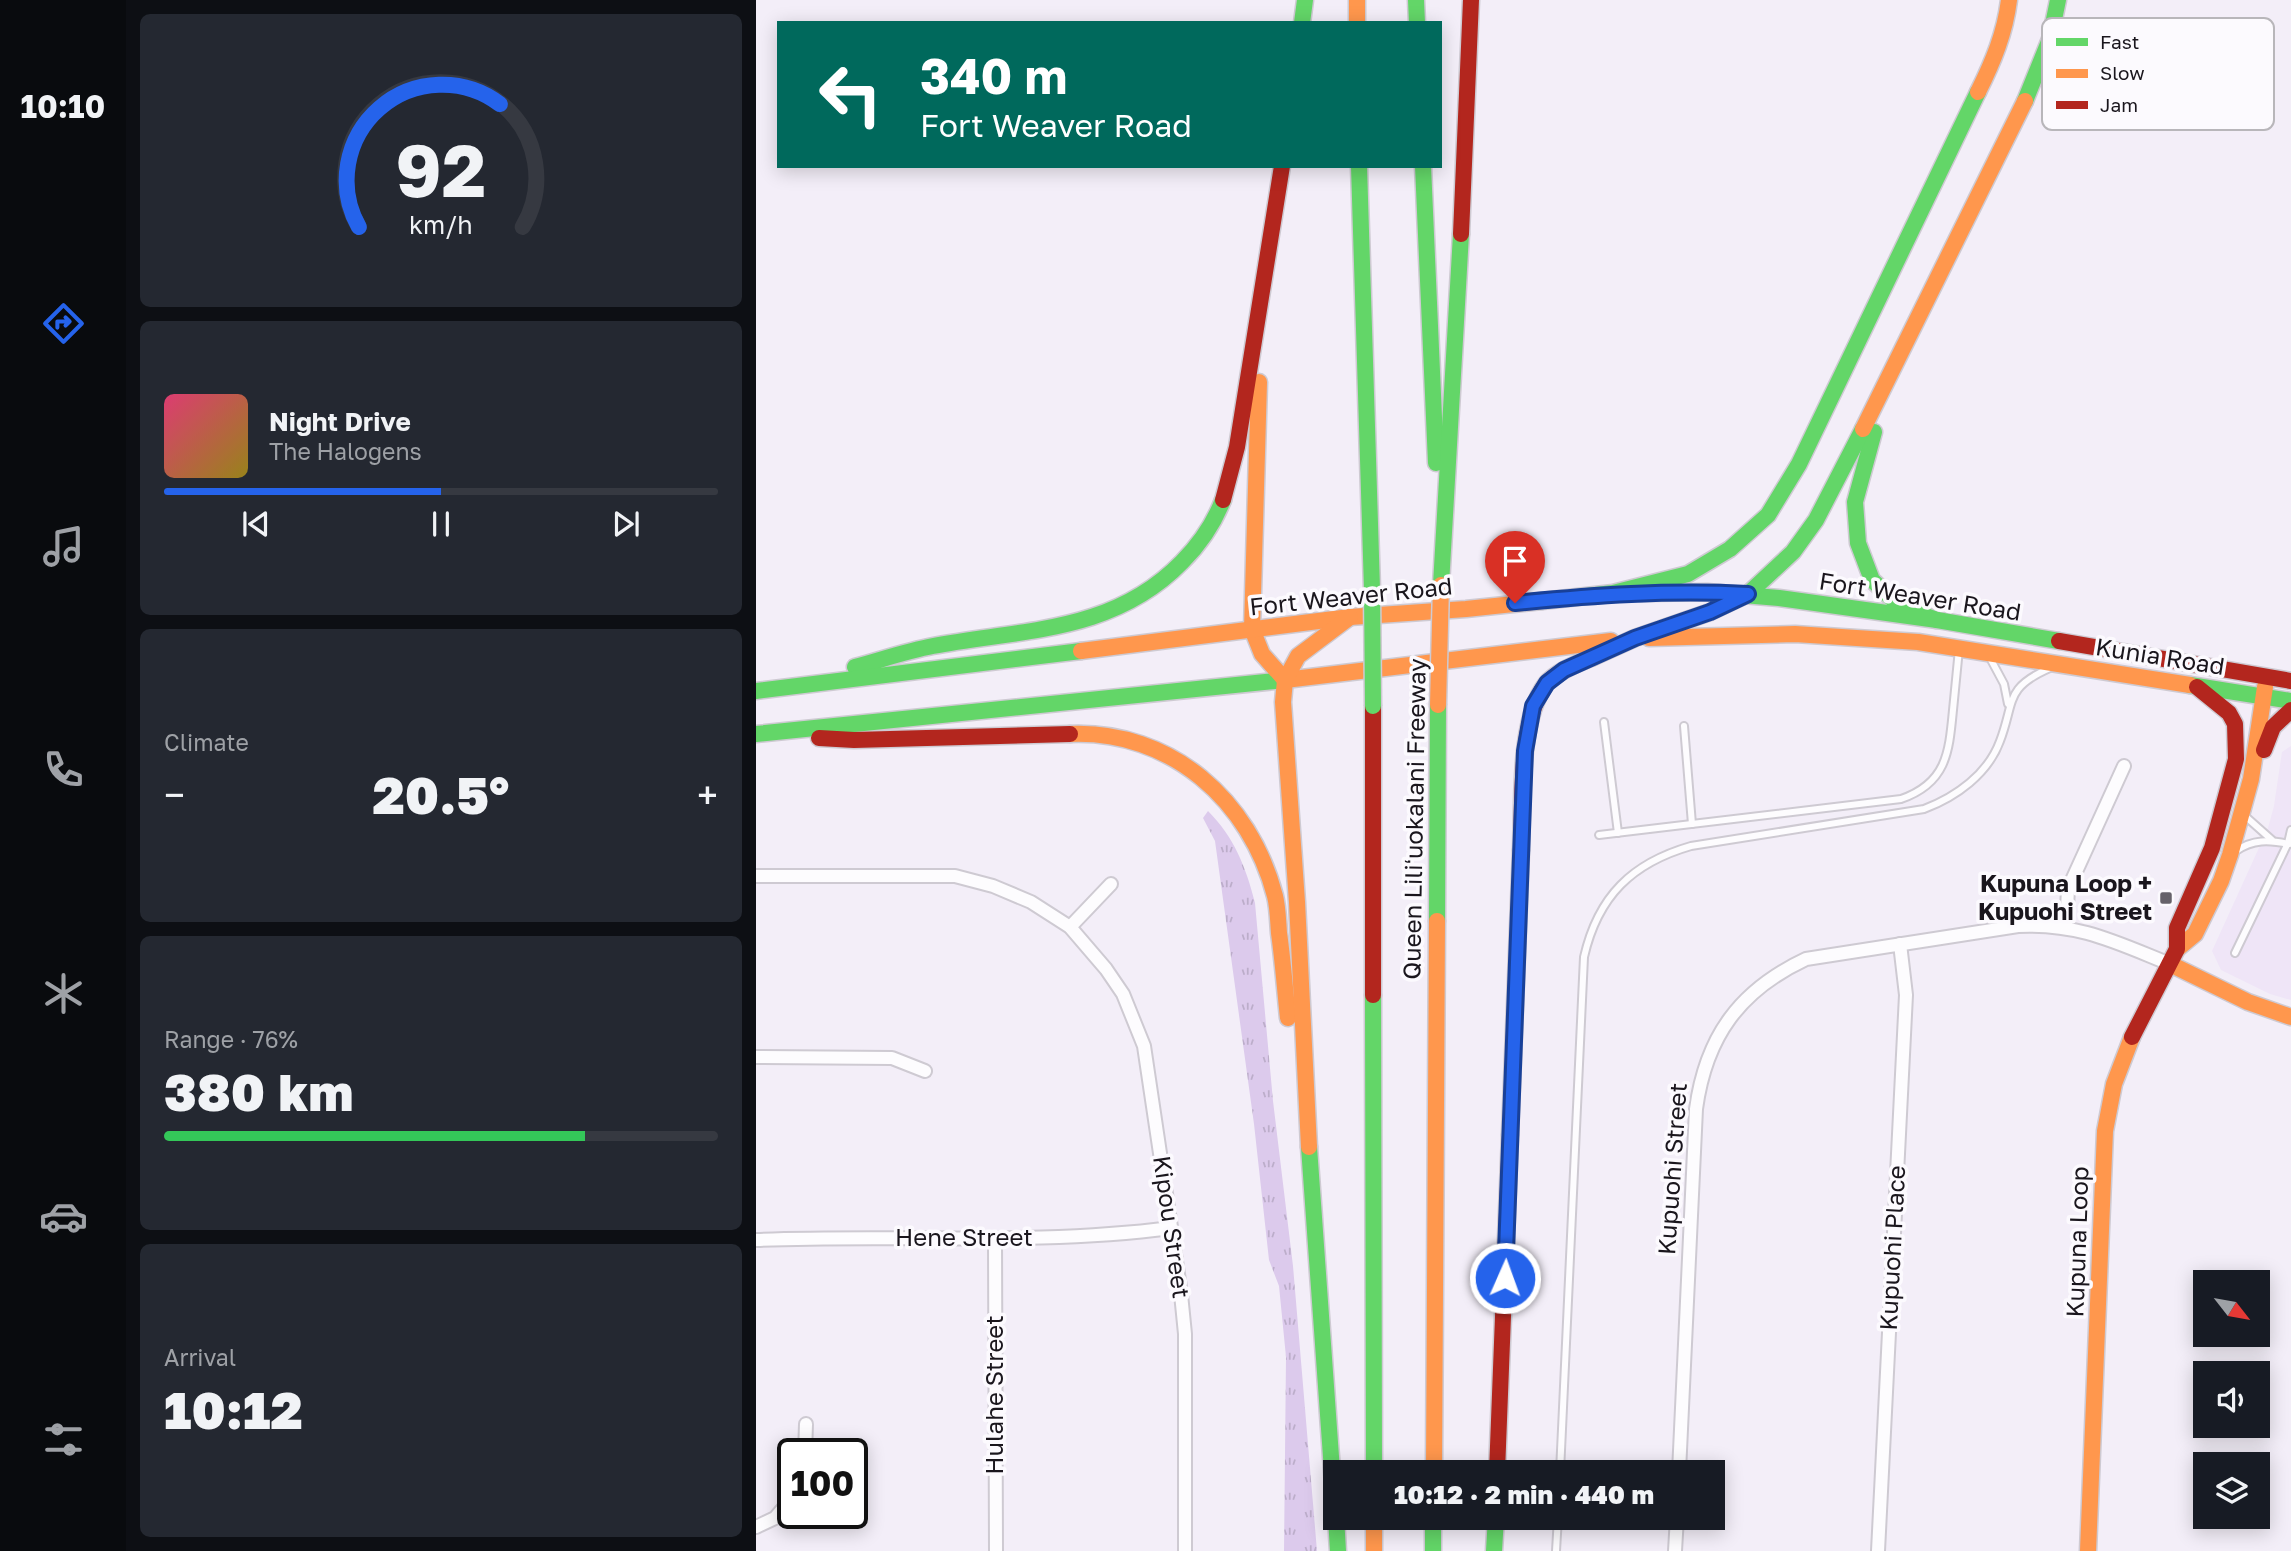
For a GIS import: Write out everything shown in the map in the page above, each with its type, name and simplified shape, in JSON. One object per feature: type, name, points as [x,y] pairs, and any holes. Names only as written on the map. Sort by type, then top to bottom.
[{"type":"main road","points":[[1302,21],[1305,0]]},
{"type":"main road","points":[[1357,0],[1357,21]]},
{"type":"main road","points":[[1416,0],[1417,21]]},
{"type":"main road","points":[[1441,585],[1457,318],[1471,0]]},
{"type":"main road","points":[[1613,593],[1688,574],[1730,549],[1768,515],[1799,464],[1993,61],[2010,0]]},
{"type":"main road","points":[[2054,18],[2058,0]]},
{"type":"main road","points":[[1497,1460],[1526,733],[1533,706],[1547,683],[1564,670],[1635,638],[1710,612],[1748,594],[1793,552],[1816,520],[1890,379],[2035,81],[2042,61]]},
{"type":"main road","points":[[781,688],[929,647],[1075,624],[1107,613],[1140,596],[1169,575],[1193,551],[1221,504],[1234,455],[1282,168]]},
{"type":"main road","name":"Queen Liliʻuokalani Freeway","points":[[1359,168],[1372,589],[1374,1460]]},
{"type":"main road","name":"Queen Liliʻuokalani Freeway","points":[[1423,168],[1441,585],[1434,1460]]},
{"type":"main road","points":[[1261,302],[1252,629],[1262,654],[1285,680]]},
{"type":"main road","points":[[1890,379],[1855,502],[1858,543],[1872,580],[1901,607],[1937,620]]},
{"type":"main road","name":"Fort Weaver Road","points":[[756,691],[1350,617],[1466,609],[1613,593],[1748,594],[1937,620],[2033,638]]},
{"type":"main road","points":[[1331,1460],[1310,1167],[1297,902],[1283,702],[1285,680],[1298,656],[1350,617]]},
{"type":"main road","name":"Fort Weaver Road","points":[[756,734],[1285,680],[1635,638],[1795,634],[1864,637],[2023,657]]},
{"type":"main road","name":"Kunia Road","points":[[2033,638],[2291,681]]},
{"type":"main road","name":"Kunia Road","points":[[2023,657],[2291,701]]},
{"type":"main road","name":"Kupuna Loop","points":[[2177,949],[2195,934],[2221,881],[2230,855],[2251,779],[2266,676]]},
{"type":"main road","name":"Kupuna Loop","points":[[2088,1551],[2105,1131],[2114,1084],[2128,1045],[2177,949],[2177,928],[2218,830],[2236,760],[2235,724],[2224,708],[2197,687]]},
{"type":"main road","points":[[2251,779],[2273,725],[2278,718],[2291,710]]},
{"type":"main road","points":[[756,734],[854,740],[1087,733],[1121,738],[1147,746],[1193,770],[1218,790],[1239,814],[1264,859],[1275,897],[1293,1063],[1310,1167]]},
{"type":"main road","name":"Kupuohi Street","points":[[2170,964],[2248,1002],[2291,1017]]},
{"type":"main road","points":[[1336,1530],[1338,1551]]},
{"type":"main road","points":[[1374,1530],[1374,1551]]},
{"type":"main road","points":[[1433,1530],[1433,1551]]},
{"type":"main road","points":[[1494,1551],[1495,1530]]},
{"type":"street","points":[[2066,927],[2068,889],[2124,766]]},
{"type":"street","name":"Kipou Street","points":[[756,876],[955,876],[993,886],[1031,902],[1070,927],[1106,969],[1123,994],[1144,1046],[1185,1334],[1185,1551]]},
{"type":"street","points":[[1070,927],[1111,884]]},
{"type":"street","name":"Kupuohi Street","points":[[1680,1460],[1699,1084],[1706,1061],[1729,1018],[1745,999],[1764,983],[1806,959],[2018,926],[2066,927],[2101,937],[2170,964]]},
{"type":"street","name":"Kupuohi Place","points":[[1878,1551],[1906,995],[1900,944]]},
{"type":"street","points":[[756,1057],[892,1058],[925,1071]]},
{"type":"street","name":"Hene Street","points":[[756,1240],[1101,1237],[1171,1228]]},
{"type":"street","name":"Hulahe Street","points":[[995,1239],[996,1551]]},
{"type":"street","points":[[806,1424],[806,1438]]},
{"type":"street","points":[[756,1527],[777,1515]]},
{"type":"street","points":[[1675,1551],[1676,1530]]},
{"type":"lane","points":[[1599,835],[1901,799],[1919,791],[1940,771],[1948,754],[1959,647]]},
{"type":"lane","points":[[1986,651],[2004,684],[2009,706]]},
{"type":"lane","points":[[1561,1460],[1584,957],[1596,918],[1607,900],[1635,871],[1672,851],[1924,809],[1938,804],[1968,784],[1992,757],[2000,741],[2009,706],[2017,692],[2027,681],[2060,664]]},
{"type":"lane","points":[[1604,722],[1618,833]]},
{"type":"lane","points":[[1684,726],[1692,824]]},
{"type":"lane","points":[[2243,813],[2272,840]]},
{"type":"lane","points":[[2235,953],[2290,844],[2291,830]]},
{"type":"lane","points":[[2230,855],[2246,844],[2272,840],[2290,844]]},
{"type":"lane","points":[[1556,1551],[1557,1530]]},
{"type":"shaded area","points":[[2291,746],[2291,1000],[2270,994],[2221,970],[2212,951],[2268,828],[2282,752]]},
{"type":"green space","points":[[1208,811],[1225,831],[1238,853],[1255,903],[1273,1101],[1293,1266],[1317,1551],[1284,1551],[1286,1357],[1279,1286],[1269,1260],[1254,1124],[1215,841],[1203,818]]},
{"type":"traffic: fast","points":[[1302,21],[1305,0]]},
{"type":"traffic: fast","points":[[1416,0],[1417,21]]},
{"type":"traffic: fast","points":[[2054,18],[2058,0]]},
{"type":"traffic: fast","points":[[2025,101],[2042,59]]},
{"type":"traffic: fast","points":[[1542,601],[1613,593],[1688,574],[1730,549],[1768,515],[1799,464],[1978,92]]},
{"type":"traffic: fast","points":[[1359,168],[1372,589]]},
{"type":"traffic: fast","points":[[1423,168],[1436,463]]},
{"type":"traffic: fast","points":[[1441,585],[1461,234]]},
{"type":"traffic: fast","points":[[1593,657],[1635,638],[1710,612],[1748,594],[1793,552],[1816,520],[1863,429]]},
{"type":"traffic: fast","points":[[1874,432],[1855,502],[1858,543],[1872,580],[1901,607],[1937,620]]},
{"type":"traffic: fast","points":[[855,667],[933,646],[1065,624],[1127,603],[1155,585],[1182,562],[1211,525],[1223,500]]},
{"type":"traffic: fast","points":[[1372,589],[1373,706]]},
{"type":"traffic: fast","points":[[1641,593],[1707,592],[1779,598],[1937,620],[2059,641]]},
{"type":"traffic: fast","points":[[756,691],[1081,651]]},
{"type":"traffic: fast","points":[[756,734],[1285,680]]},
{"type":"traffic: fast","points":[[2190,685],[2291,701]]},
{"type":"traffic: fast","points":[[1437,921],[1438,705]]},
{"type":"traffic: fast","points":[[1373,995],[1374,1460]]},
{"type":"traffic: fast","points":[[1309,1147],[1331,1460]]},
{"type":"traffic: fast","points":[[1337,1530],[1338,1551]]},
{"type":"traffic: fast","points":[[1433,1530],[1433,1551]]},
{"type":"traffic: fast","points":[[1494,1551],[1495,1530]]},
{"type":"traffic: slow","points":[[1357,0],[1357,21]]},
{"type":"traffic: slow","points":[[1978,92],[1998,47],[2009,0]]},
{"type":"traffic: slow","points":[[1863,429],[2025,101]]},
{"type":"traffic: slow","points":[[1259,382],[1252,629],[1262,654],[1285,680]]},
{"type":"traffic: slow","points":[[1438,705],[1441,585]]},
{"type":"traffic: slow","points":[[1081,651],[1350,617],[1542,601]]},
{"type":"traffic: slow","points":[[1309,1147],[1297,902],[1283,702],[1285,680],[1298,656],[1350,617]]},
{"type":"traffic: slow","points":[[1649,638],[1795,634],[1918,642],[2190,685]]},
{"type":"traffic: slow","points":[[1285,680],[1611,641]]},
{"type":"traffic: slow","points":[[2177,949],[2195,934],[2221,881],[2230,855],[2251,779],[2265,687]]},
{"type":"traffic: slow","points":[[1070,734],[1107,736],[1141,744],[1173,758],[1201,778],[1226,802],[1247,830],[1263,861],[1275,896],[1288,1018]]},
{"type":"traffic: slow","points":[[1510,1135],[1521,850]]},
{"type":"traffic: slow","points":[[1434,1460],[1437,921]]},
{"type":"traffic: slow","points":[[2170,964],[2248,1002],[2291,1017]]},
{"type":"traffic: slow","points":[[2088,1551],[2105,1131],[2114,1084],[2132,1037]]},
{"type":"traffic: slow","points":[[1374,1530],[1374,1551]]},
{"type":"traffic: jam","points":[[1461,234],[1471,0]]},
{"type":"traffic: jam","points":[[1223,500],[1237,447],[1282,168]]},
{"type":"traffic: jam","points":[[2059,641],[2291,681]]},
{"type":"traffic: jam","points":[[1521,850],[1526,740],[1537,700],[1546,684],[1556,675],[1593,657]]},
{"type":"traffic: jam","points":[[2132,1037],[2177,949],[2177,928],[2212,848],[2236,759],[2235,724],[2229,713],[2197,687]]},
{"type":"traffic: jam","points":[[1373,706],[1373,995]]},
{"type":"traffic: jam","points":[[2264,750],[2273,727],[2291,710]]},
{"type":"traffic: jam","points":[[819,738],[854,740],[1070,734]]},
{"type":"traffic: jam","points":[[1497,1460],[1510,1135]]},
{"type":"place","name":"Kupuna Loop + Kupuohi Street","points":[[2166,898]]},
{"type":"route","points":[[1505,1278],[1525,751],[1526,733],[1533,706],[1547,683],[1564,670],[1635,638],[1710,612],[1748,594],[1613,593],[1515,603]]}]
